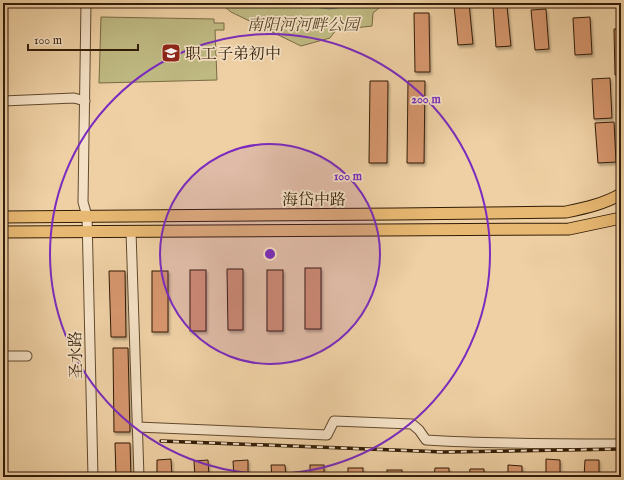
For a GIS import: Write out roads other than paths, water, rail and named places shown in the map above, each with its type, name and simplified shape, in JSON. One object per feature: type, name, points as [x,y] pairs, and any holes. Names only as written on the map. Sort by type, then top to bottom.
[{"type":"main road","name":"海岱中路","points":[[3,217],[566,212],[602,203],[621,194]]},
{"type":"main road","name":"海岱中路","points":[[3,232],[569,229],[620,219]]},
{"type":"street","name":"圣水路","points":[[86,3],[83,202],[87,216],[93,477]]},
{"type":"street","points":[[3,101],[74,98],[85,101]]},
{"type":"street","points":[[131,231],[138,477]]},
{"type":"street","points":[[3,356],[26,356]]},
{"type":"street","points":[[137,427],[327,435],[334,421],[412,424],[419,430],[426,440],[579,444],[621,443]]},
{"type":"railway","points":[[161,441],[444,452],[621,449]]},
{"type":"place","name":"职工子弟初中","points":[[171,53]]},
{"type":"park label","name":"南阳河河畔公园","points":[[303,24]]}]
